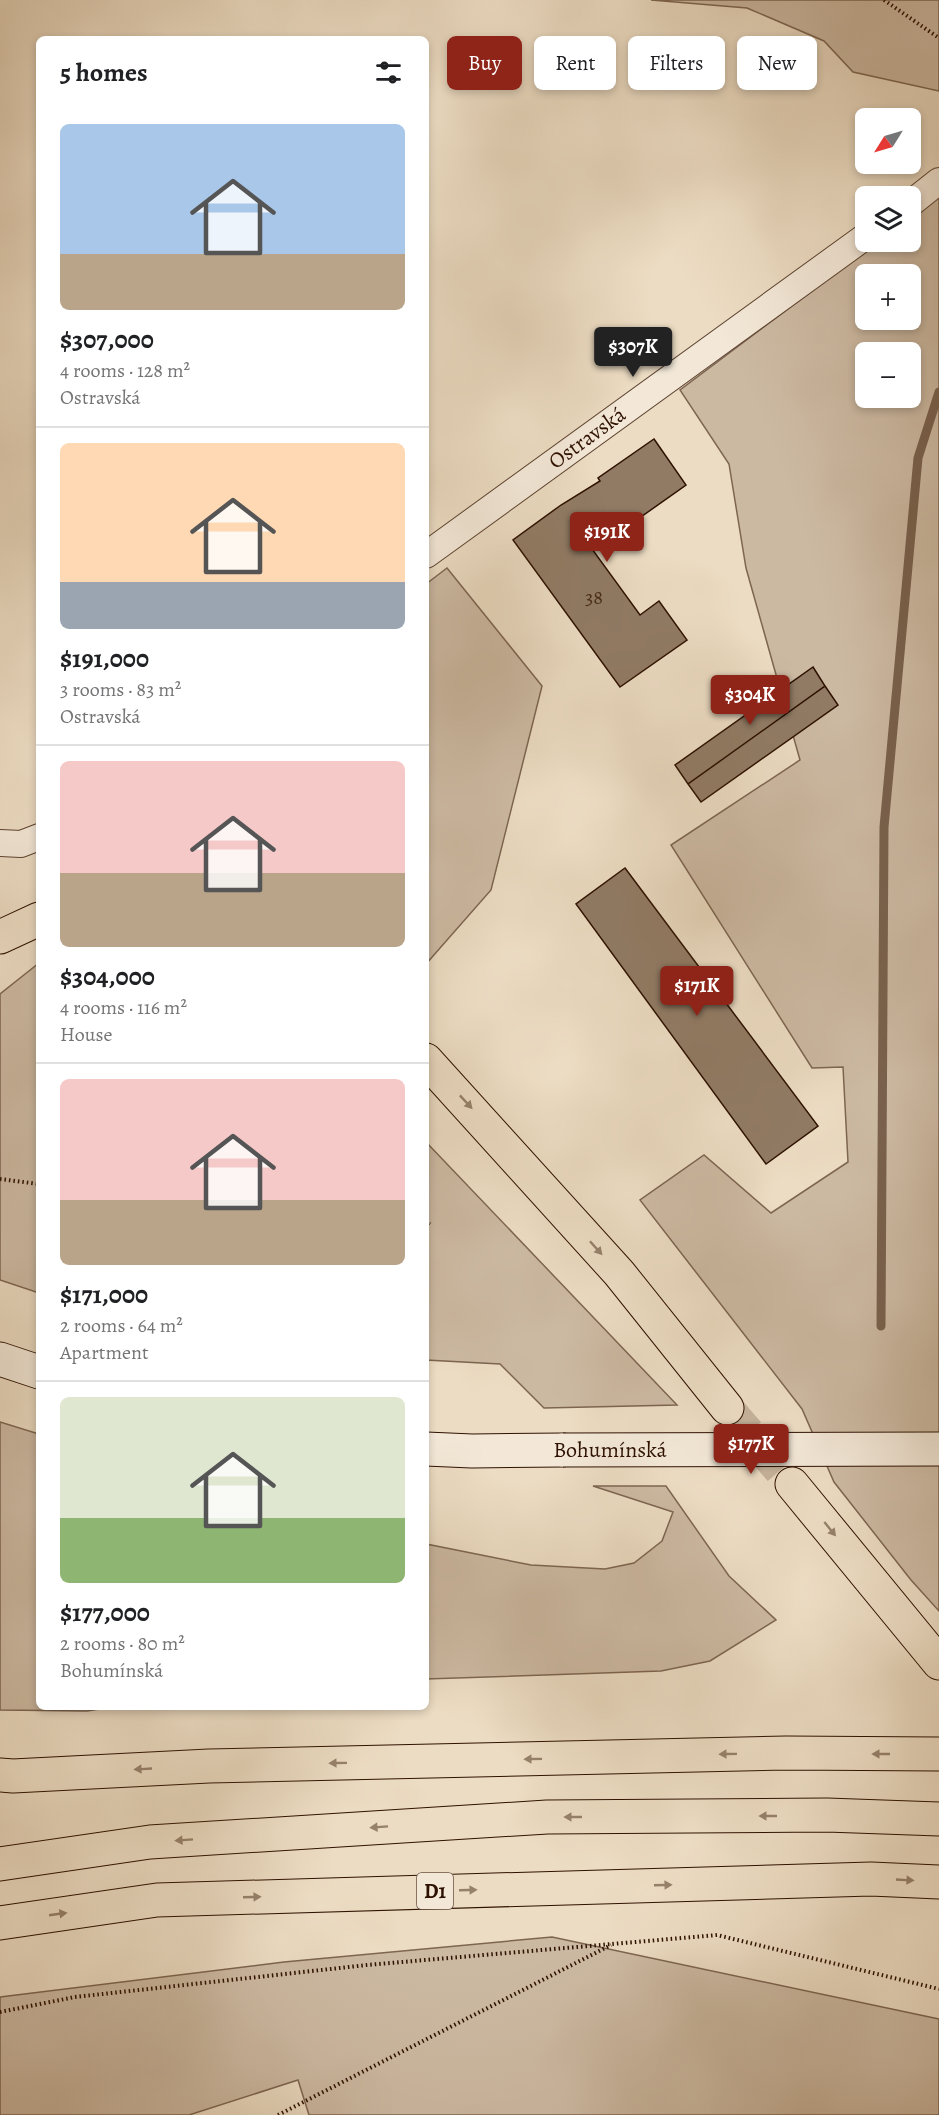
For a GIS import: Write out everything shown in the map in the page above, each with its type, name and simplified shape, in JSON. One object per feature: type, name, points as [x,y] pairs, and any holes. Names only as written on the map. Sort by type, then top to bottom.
[{"type":"highway","points":[[0,937],[36,920]]},
{"type":"highway","points":[[429,1063],[619,1273],[727,1408]]},
{"type":"highway","points":[[792,1484],[939,1663]]},
{"type":"highway","points":[[0,1775],[209,1766],[786,1753],[939,1754]]},
{"type":"highway","points":[[0,1864],[150,1842],[547,1817],[827,1815],[939,1819]]},
{"type":"highway","name":"D1","points":[[0,1923],[157,1900],[871,1879],[939,1882]]},
{"type":"main road","points":[[0,1359],[36,1371]]},
{"type":"main road","name":"Bohumínská","points":[[429,1449],[472,1451],[939,1449]]},
{"type":"street","points":[[921,195],[939,181]]},
{"type":"street","name":"Ostravská","points":[[429,553],[855,244]]},
{"type":"street","points":[[0,843],[21,844],[36,838]]},
{"type":"path","points":[[884,0],[939,38]]},
{"type":"path","points":[[0,1179],[36,1184]]},
{"type":"path","points":[[0,2012],[87,1995],[367,1965],[717,1935],[939,1989]]},
{"type":"path","points":[[278,2115],[614,1943]]},
{"type":"shaded area","points":[[651,0],[939,0],[939,91],[853,72],[817,36],[747,8]]},
{"type":"shaded area","points":[[939,195],[939,1611],[911,1580],[834,1482],[802,1409],[640,1200],[704,1155],[771,1213],[848,1162],[843,1067],[812,1068],[671,845],[800,760],[746,568],[729,464],[680,390],[864,252],[921,252],[921,208]]},
{"type":"shaded area","points":[[447,568],[542,686],[491,890],[429,961],[429,582]]},
{"type":"shaded area","points":[[36,965],[36,1292],[0,1280],[0,994]]},
{"type":"shaded area","points":[[429,1145],[677,1405],[544,1408],[500,1364],[429,1360]]},
{"type":"shaded area","points":[[0,1422],[36,1433],[36,1710],[93,1710],[87,1711],[0,1710]]},
{"type":"shaded area","points":[[593,1486],[666,1486],[729,1576],[776,1620],[710,1661],[661,1671],[429,1679],[429,1545],[531,1565],[605,1569],[634,1563],[662,1541],[673,1512]]},
{"type":"shaded area","points":[[552,1937],[939,2019],[939,2115],[309,2115],[298,2080],[189,2115],[0,2115],[0,1997],[284,1962]]},
{"type":"building","points":[[654,439],[686,485],[592,549],[640,615],[659,601],[687,640],[620,687],[513,540],[561,505],[600,481],[598,478]]},
{"type":"building","points":[[813,667],[825,686],[688,784],[675,765]]},
{"type":"building","points":[[825,686],[838,705],[701,802],[688,784]]},
{"type":"building","points":[[625,868],[818,1126],[766,1164],[576,904]]},
{"type":"waterway","points":[[881,1326],[884,827],[918,458],[939,392]]},
{"type":"tunnel","points":[[727,1408],[792,1484]]}]
